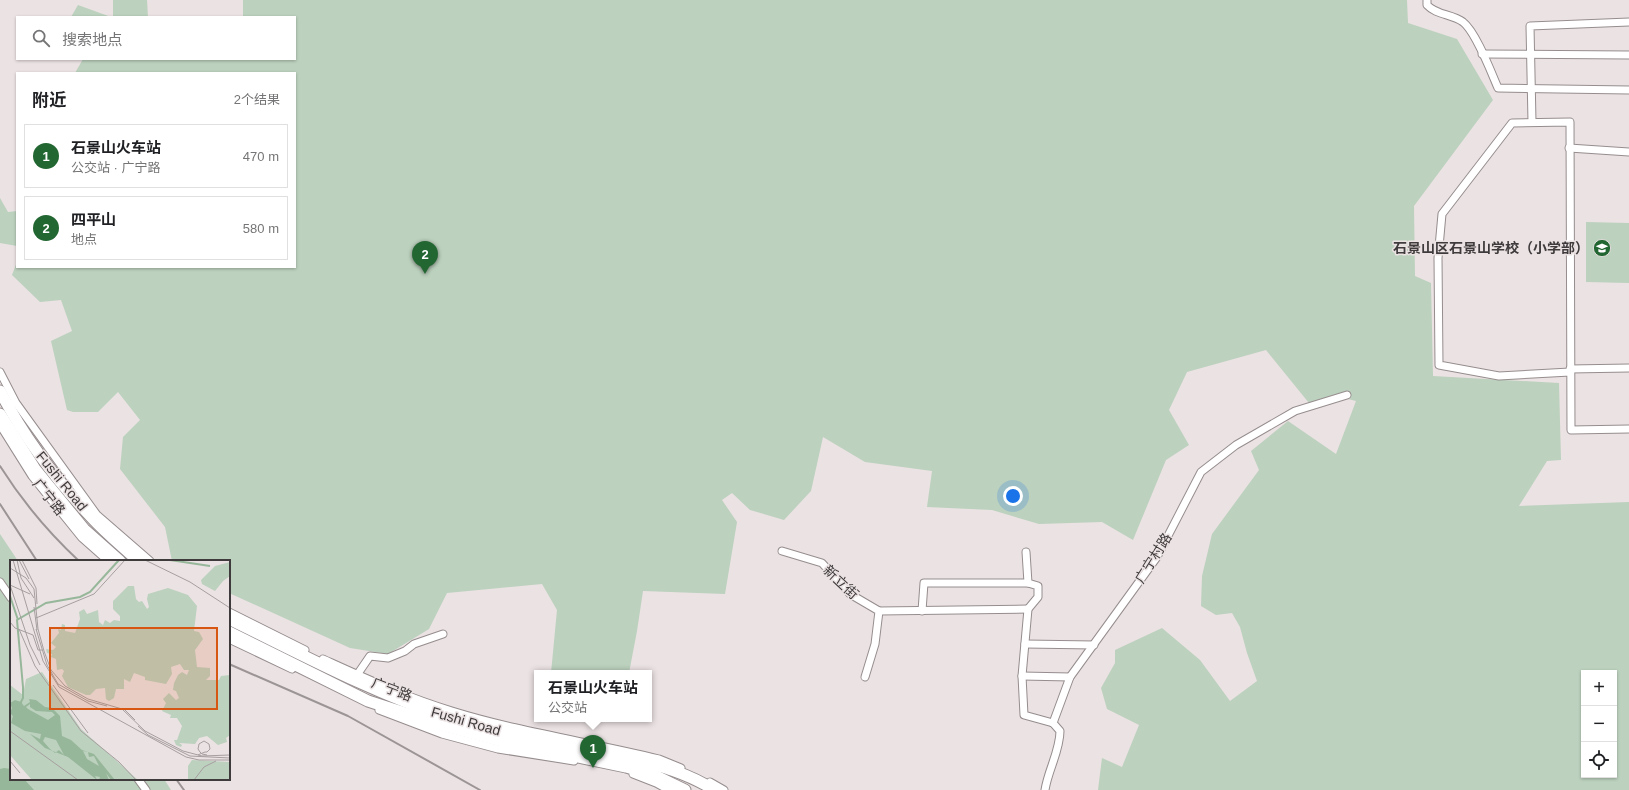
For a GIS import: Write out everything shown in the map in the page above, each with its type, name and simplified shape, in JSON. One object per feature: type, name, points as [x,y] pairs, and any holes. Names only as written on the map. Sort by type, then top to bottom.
[{"type":"highway","name":"Fushi Road","points":[[0,392],[45,462],[93,520],[137,560]]},
{"type":"highway","name":"Fushi Road","points":[[0,414],[35,470],[84,529],[119,560]]},
{"type":"highway","name":"Fushi Road","points":[[230,619],[374,689],[447,718],[501,732],[606,752],[656,764],[703,783],[714,790]]},
{"type":"highway","name":"Fushi Road","points":[[230,632],[368,701],[445,726],[501,741],[626,767],[654,776],[685,790]]},
{"type":"street","points":[[1427,0],[1427,6],[1431,10],[1452,16],[1464,23],[1472,33],[1498,88],[1531,90],[1629,90]]},
{"type":"street","points":[[1532,122],[1530,26],[1629,22]]},
{"type":"street","points":[[1482,54],[1629,55]]},
{"type":"street","points":[[1629,368],[1570,370],[1499,376],[1439,365],[1438,258],[1442,214],[1512,123],[1570,122],[1569,148],[1570,370],[1571,430],[1629,429]]},
{"type":"street","points":[[1569,148],[1629,152]]},
{"type":"street","name":"广宁路","points":[[0,372],[16,403],[97,515],[149,560]]},
{"type":"street","name":"广宁村路","points":[[1053,723],[1070,677],[1157,557],[1200,472],[1236,445],[1294,411],[1346,396]]},
{"type":"street","name":"广宁路","points":[[0,425],[32,476],[82,538],[107,560]]},
{"type":"street","name":"新立街","points":[[782,551],[822,563],[850,594],[879,611]]},
{"type":"street","points":[[1026,552],[1028,583]]},
{"type":"street","points":[[0,582],[10,597]]},
{"type":"street","points":[[922,610],[924,583],[1028,583],[1038,586],[1038,597],[1028,609],[1022,676],[1024,715],[1053,723],[1060,731],[1060,741],[1046,779],[1045,790]]},
{"type":"street","points":[[865,677],[876,644],[879,611],[1028,609]]},
{"type":"street","name":"广宁路","points":[[230,613],[320,658],[376,684],[451,711],[502,725],[658,758],[704,778],[724,790]]},
{"type":"street","points":[[357,674],[370,656],[388,658],[405,652],[414,644],[443,634]]},
{"type":"street","name":"广宁路","points":[[230,639],[368,706],[442,734],[498,749],[604,766],[631,773],[669,790]]},
{"type":"street","points":[[1025,644],[1094,645]]},
{"type":"street","points":[[1022,676],[1070,677]]},
{"type":"street","points":[[139,780],[146,790]]},
{"type":"shaded area","points":[[113,0],[147,0],[148,16],[113,16]]},
{"type":"shaded area","points":[[243,0],[1407,0],[1408,23],[1457,39],[1493,100],[1414,206],[1415,276],[1431,283],[1433,376],[1559,383],[1561,460],[1547,461],[1519,506],[1629,502],[1629,790],[1098,790],[1102,758],[1122,767],[1139,725],[1107,709],[1101,688],[1115,663],[1115,650],[1162,628],[1200,660],[1230,701],[1257,681],[1240,627],[1232,613],[1216,615],[1201,606],[1202,576],[1212,534],[1259,470],[1251,451],[1288,421],[1336,454],[1356,401],[1336,396],[1309,403],[1266,350],[1187,372],[1169,410],[1189,445],[1166,460],[1133,540],[1102,522],[1039,524],[992,510],[927,507],[932,471],[865,462],[823,437],[811,491],[784,520],[750,510],[732,493],[722,500],[737,522],[725,594],[643,591],[630,670],[551,670],[557,610],[542,584],[447,593],[429,629],[388,654],[350,648],[230,593],[230,560],[172,560],[165,527],[120,469],[123,437],[140,420],[118,392],[98,412],[73,412],[67,410],[51,341],[72,331],[61,300],[40,302],[12,275],[16,265],[16,268],[296,268],[296,72],[76,72],[82,60],[296,60],[296,16],[243,16]]},
{"type":"shaded area","points":[[78,5],[108,16],[72,16]]},
{"type":"shaded area","points":[[0,198],[8,212],[16,211],[16,246],[0,243]]},
{"type":"shaded area","points":[[1586,222],[1629,223],[1629,283],[1586,282]]},
{"type":"shaded area","points":[[0,534],[17,560],[10,560],[10,780],[165,780],[171,790],[0,790]]},
{"type":"shaded area","points":[[0,769],[10,769],[10,780],[25,780],[34,790],[0,790]]},
{"type":"railway","points":[[0,466],[17,492],[36,516],[78,560]]},
{"type":"railway","points":[[0,504],[36,560]]},
{"type":"railway","points":[[230,664],[348,716],[480,790]]},
{"type":"railway","points":[[177,780],[184,790]]},
{"type":"place","name":"石景山区石景山学校（小学部）","points":[[1602,248]]},
{"type":"place","name":"四平山","points":[[425,274]]},
{"type":"place","name":"石景山火车站","points":[[593,768]]}]
